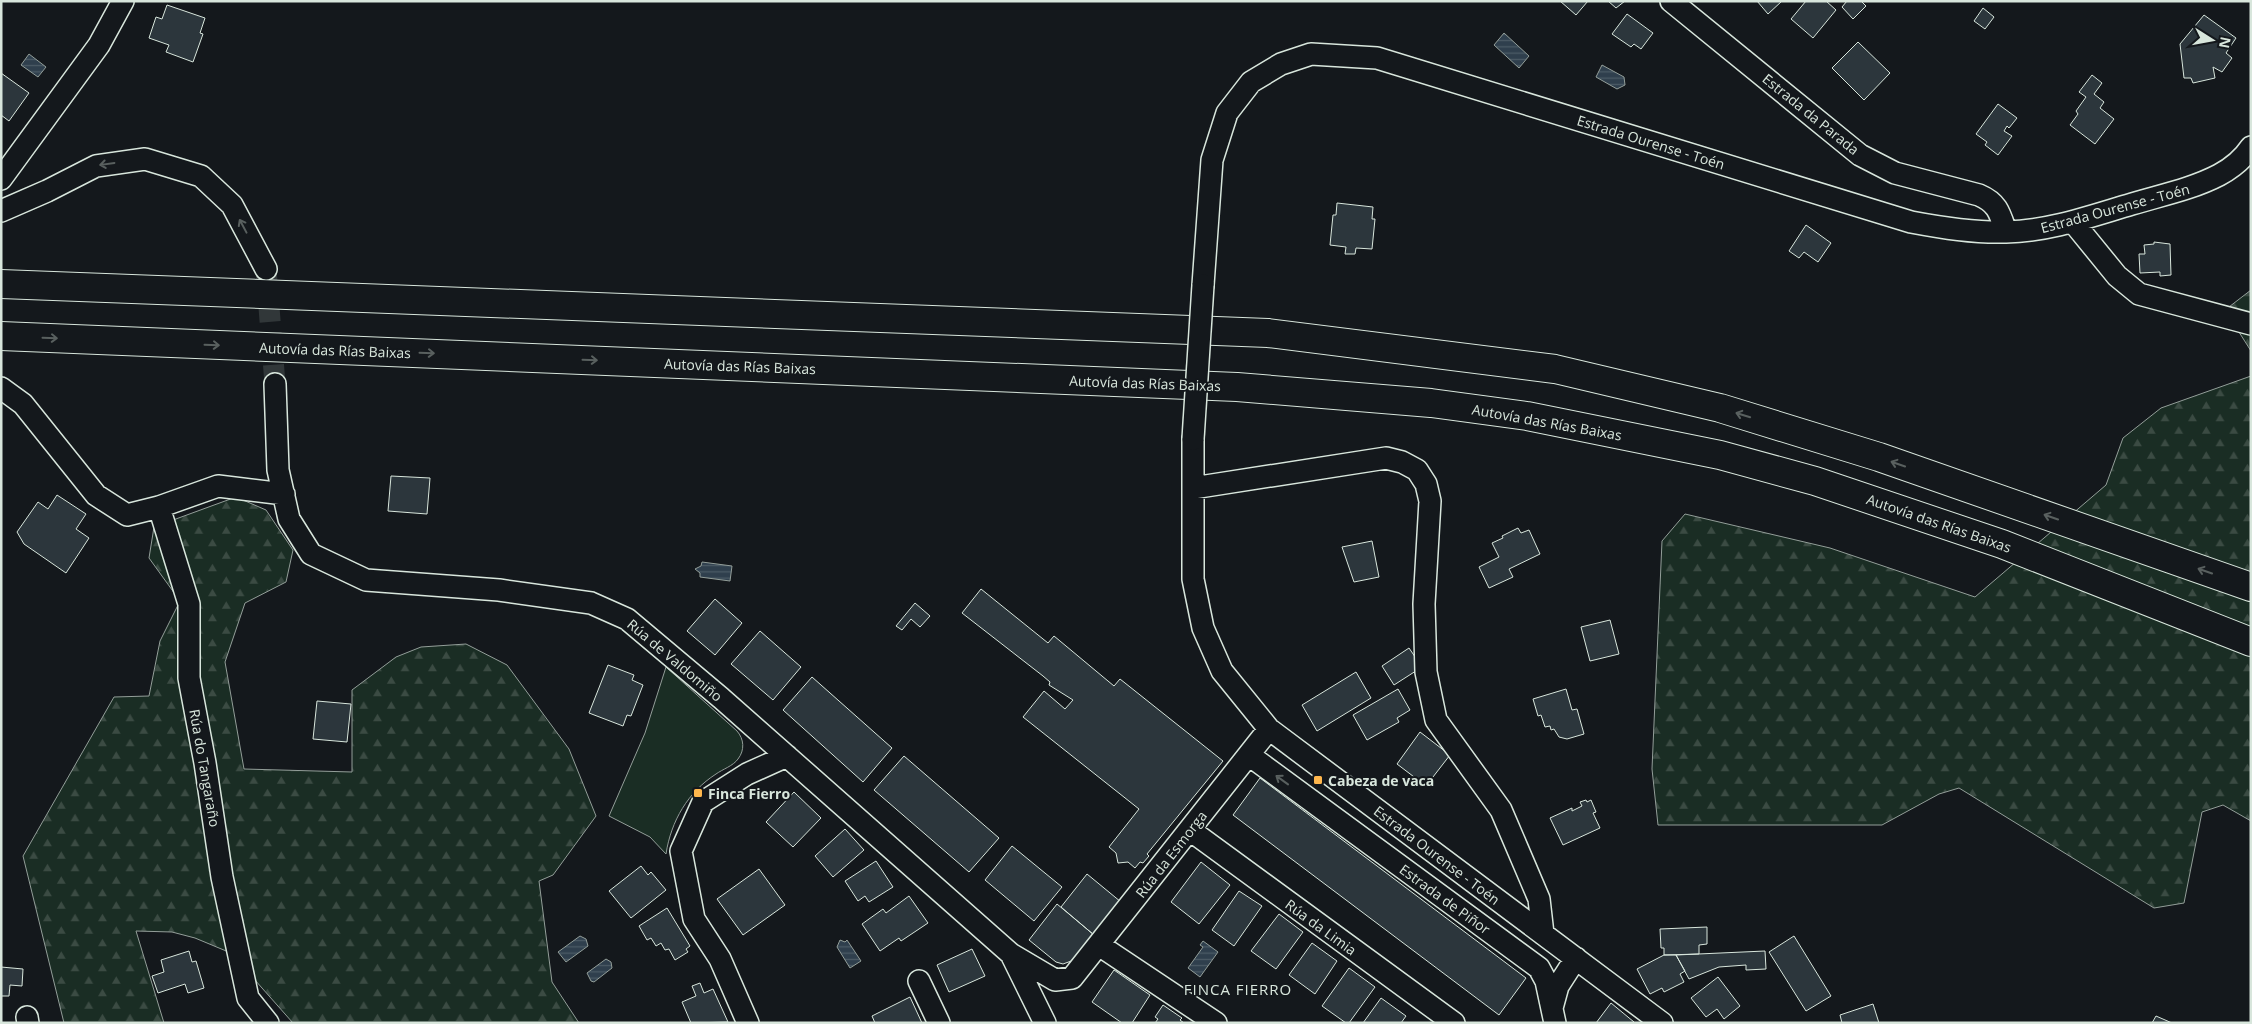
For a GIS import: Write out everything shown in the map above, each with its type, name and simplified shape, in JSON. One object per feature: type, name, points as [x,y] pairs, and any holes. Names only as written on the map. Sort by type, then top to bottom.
[{"type":"highway","points":[[1,284],[1268,333],[1555,369],[1720,408],[1879,457],[2251,587]]},
{"type":"highway","name":"Autovía das Rías Baixas","points":[[1,336],[1237,387],[1431,403],[1498,412],[1527,416],[1720,455],[1816,481],[2002,544],[2251,642]]},
{"type":"street","points":[[1,179],[99,45],[123,1]]},
{"type":"street","name":"Estrada da Parada","points":[[1671,1],[1860,154],[1895,173],[1979,195],[1992,201],[2000,214],[2006,232]]},
{"type":"street","name":"Estrada Ourense - Toén","points":[[1662,1023],[1269,729],[1222,671],[1203,628],[1193,579],[1193,439],[1212,160],[1227,113],[1251,82],[1281,64],[1311,54],[1377,58],[1911,222],[1955,230],[2006,232],[2033,230],[2073,222],[2197,185],[2222,174],[2243,158],[2251,147]]},
{"type":"street","points":[[1,211],[25,202],[96,166],[145,159],[201,176],[232,205],[266,269]]},
{"type":"street","points":[[2073,222],[2117,276],[2138,294],[2251,324]]},
{"type":"street","name":"Rúa de Valdomiño","points":[[274,384],[278,470],[289,519],[310,554],[366,580],[499,590],[590,603],[627,619],[787,756],[1011,954],[1055,980],[1072,978]]},
{"type":"street","points":[[1,388],[23,404],[96,495],[127,515],[159,507],[218,486],[284,494]]},
{"type":"street","points":[[1194,488],[1386,458],[1402,462],[1417,470],[1426,484],[1430,501],[1424,604],[1425,643],[1426,672],[1436,720],[1502,810],[1539,899],[1543,934]]},
{"type":"street","name":"Rúa do Tangaraño","points":[[159,507],[189,604],[189,678],[205,763],[222,877],[248,998],[268,1023]]},
{"type":"street","name":"Rúa da Esmorga","points":[[1072,978],[1269,729]]},
{"type":"street","name":"Estrada de Piñor","points":[[1249,755],[1539,968],[1546,981],[1554,1015]]},
{"type":"street","points":[[748,1023],[720,959],[694,919],[680,851],[703,802],[747,774],[787,756]]},
{"type":"street","points":[[1316,804],[1335,778]]},
{"type":"street","name":"Rúa da Limia","points":[[1190,830],[1454,1023]]},
{"type":"street","points":[[1099,945],[1216,1023]]},
{"type":"street","name":"Rúa de Valdomiño","points":[[1011,954],[1045,1023]]},
{"type":"street","points":[[1537,1023],[1554,1015],[1558,986],[1576,958]]},
{"type":"street","points":[[920,981],[939,1023]]},
{"type":"green space","points":[[2251,290],[2251,351],[2225,310]]},
{"type":"green space","points":[[2251,376],[2251,821],[2223,805],[2202,812],[2184,903],[2154,908],[1959,788],[1939,794],[1882,825],[1658,825],[1652,769],[1662,541],[1685,514],[1830,548],[1975,597],[2106,485],[2123,438],[2161,408]]},
{"type":"green space","points":[[236,497],[266,510],[293,550],[286,582],[245,603],[225,662],[244,769],[352,772],[352,690],[396,657],[421,647],[466,644],[507,665],[569,749],[596,816],[553,875],[539,881],[552,982],[579,1023],[293,1023],[231,953],[195,938],[172,932],[136,931],[164,1023],[64,1023],[23,856],[114,697],[149,696],[160,641],[180,601],[149,558],[154,527]]},
{"type":"green space","points":[[666,667],[737,731],[743,745],[742,752],[736,761],[706,781],[682,808],[672,830],[666,854],[650,837],[609,816],[645,733]]},
{"type":"water","points":[[1504,33],[1529,56],[1519,68],[1494,45]]},
{"type":"water","points":[[29,54],[46,67],[38,77],[21,65]]},
{"type":"water","points":[[1602,65],[1624,77],[1625,85],[1617,89],[1596,77]]},
{"type":"water","points":[[702,562],[732,566],[730,581],[700,577],[700,573],[695,569],[701,566]]},
{"type":"water","points":[[580,936],[586,939],[588,946],[566,962],[558,952]]},
{"type":"water","points":[[840,940],[845,942],[847,940],[861,961],[850,968],[837,947]]},
{"type":"water","points":[[1203,941],[1218,952],[1200,977],[1188,968],[1203,947],[1200,945]]},
{"type":"water","points":[[606,959],[611,962],[612,968],[594,982],[591,981],[587,973]]},
{"type":"building","points":[[1560,1],[1588,1],[1576,15]]},
{"type":"building","points":[[1608,1],[1625,1],[1616,8]]},
{"type":"building","points":[[1757,1],[1782,1],[1768,14]]},
{"type":"building","points":[[1806,1],[1826,1],[1836,10],[1813,38],[1791,19]]},
{"type":"building","points":[[1847,1],[1861,1],[1866,6],[1853,19],[1842,7]]},
{"type":"building","points":[[167,5],[205,18],[200,33],[203,34],[193,62],[166,52],[169,45],[149,38],[156,17],[162,19]]},
{"type":"building","points":[[1983,8],[1994,17],[1985,29],[1974,21]]},
{"type":"building","points":[[1627,14],[1653,33],[1641,49],[1634,44],[1631,47],[1612,34]]},
{"type":"building","points":[[2204,15],[2236,38],[2226,53],[2232,58],[2222,72],[2213,67],[2215,78],[2193,83],[2191,78],[2184,78],[2180,44]]},
{"type":"building","points":[[1858,42],[1890,73],[1864,100],[1832,68]]},
{"type":"building","points":[[1,73],[29,93],[9,121],[1,115]]},
{"type":"building","points":[[2092,75],[2102,83],[2094,94],[2104,102],[2100,108],[2114,119],[2095,144],[2070,125],[2078,114],[2076,111],[2086,97],[2079,92]]},
{"type":"building","points":[[1998,104],[2017,118],[2004,131],[2012,136],[1998,155],[1985,145],[1987,142],[1976,134]]},
{"type":"building","points":[[1337,203],[1373,207],[1372,219],[1375,219],[1372,249],[1356,248],[1355,254],[1345,254],[1346,247],[1330,245],[1333,215],[1336,215]]},
{"type":"building","points":[[1806,225],[1831,243],[1818,262],[1804,252],[1799,258],[1789,251]]},
{"type":"building","points":[[2154,242],[2170,244],[2171,275],[2160,276],[2160,272],[2140,273],[2139,254],[2145,254],[2144,245],[2154,244]]},
{"type":"building","points":[[391,476],[430,478],[427,514],[388,511]]},
{"type":"building","points":[[57,495],[86,514],[76,529],[89,538],[66,573],[24,544],[17,532],[38,502],[48,509]]},
{"type":"building","points":[[1518,528],[1521,533],[1529,530],[1540,554],[1509,569],[1513,577],[1489,588],[1479,567],[1499,557],[1492,543]]},
{"type":"building","points":[[1372,541],[1379,577],[1354,582],[1342,547]]},
{"type":"building","points":[[981,589],[1048,643],[1054,636],[1114,686],[1120,679],[1223,761],[1147,854],[1149,856],[1135,868],[1128,862],[1118,863],[1116,853],[1109,847],[1139,809],[1023,717],[1044,691],[1065,709],[1073,700],[1049,685],[1050,682],[1043,676],[962,613]]},
{"type":"building","points":[[715,599],[742,623],[715,655],[687,631]]},
{"type":"building","points":[[915,603],[930,616],[920,627],[911,619],[902,630],[896,626]]},
{"type":"building","points":[[1610,620],[1619,654],[1590,661],[1581,627]]},
{"type":"building","points":[[760,631],[801,667],[773,700],[731,664]]},
{"type":"building","points":[[1409,648],[1422,667],[1394,685],[1382,666]]},
{"type":"building","points":[[608,665],[634,675],[632,680],[643,685],[631,716],[627,715],[623,726],[589,713]]},
{"type":"building","points":[[1356,672],[1371,698],[1317,731],[1302,705]]},
{"type":"building","points":[[812,677],[892,748],[863,782],[783,710]]},
{"type":"building","points":[[1398,689],[1410,710],[1397,718],[1399,722],[1367,740],[1353,715]]},
{"type":"building","points":[[1566,689],[1572,710],[1577,709],[1584,734],[1567,739],[1559,737],[1554,729],[1551,730],[1550,726],[1545,727],[1541,715],[1538,716],[1533,699]]},
{"type":"building","points":[[317,701],[351,704],[347,742],[313,739]]},
{"type":"building","points":[[1420,732],[1450,755],[1426,786],[1397,764]]},
{"type":"building","points":[[904,756],[999,838],[969,872],[874,790]]},
{"type":"building","points":[[1260,778],[1526,978],[1499,1015],[1233,815]]},
{"type":"building","points":[[794,792],[821,818],[793,847],[766,822]]},
{"type":"building","points":[[1586,800],[1587,802],[1591,800],[1596,812],[1593,813],[1600,828],[1563,845],[1550,818],[1572,808],[1572,811],[1582,806],[1580,802]]},
{"type":"building","points":[[845,829],[864,850],[833,877],[815,856]]},
{"type":"building","points":[[1012,846],[1062,887],[1034,921],[985,880]]},
{"type":"building","points":[[876,861],[893,887],[869,902],[865,896],[858,901],[845,881]]},
{"type":"building","points":[[1201,862],[1230,885],[1199,924],[1171,902]]},
{"type":"building","points":[[641,866],[648,875],[651,872],[666,890],[631,918],[609,891]]},
{"type":"building","points":[[759,869],[785,905],[743,935],[717,899]]},
{"type":"building","points":[[1087,874],[1121,902],[1094,935],[1061,907]]},
{"type":"building","points":[[1239,891],[1262,906],[1234,946],[1212,930]]},
{"type":"building","points":[[909,896],[928,923],[901,941],[899,938],[880,951],[862,924],[883,909],[886,913]]},
{"type":"building","points":[[1057,904],[1094,935],[1074,960],[1063,964],[1056,962],[1029,940]]},
{"type":"building","points":[[667,908],[690,946],[686,949],[688,952],[675,960],[669,949],[665,950],[661,943],[656,946],[651,938],[647,940],[639,926]]},
{"type":"building","points":[[1279,914],[1303,932],[1276,969],[1251,951]]},
{"type":"building","points":[[1707,927],[1707,944],[1699,945],[1699,954],[1664,955],[1664,948],[1661,948],[1660,929]]},
{"type":"building","points":[[1794,936],[1831,996],[1806,1011],[1769,952]]},
{"type":"building","points":[[1312,943],[1337,961],[1315,994],[1289,975]]},
{"type":"building","points":[[972,949],[985,976],[949,992],[937,965]]},
{"type":"building","points":[[189,951],[192,962],[196,961],[204,988],[188,993],[185,984],[158,993],[152,976],[164,972],[161,960]]},
{"type":"building","points":[[1765,951],[1766,969],[1746,970],[1746,965],[1719,967],[1689,979],[1676,955]]},
{"type":"building","points":[[1664,955],[1676,955],[1685,971],[1680,974],[1684,982],[1664,992],[1662,988],[1650,994],[1637,969]]},
{"type":"building","points":[[1,967],[23,969],[22,986],[10,985],[9,996],[1,996]]},
{"type":"building","points":[[1349,968],[1375,987],[1349,1023],[1346,1023],[1322,1006]]},
{"type":"building","points":[[1114,970],[1150,995],[1132,1023],[1122,1023],[1092,1002]]},
{"type":"building","points":[[1718,977],[1740,1006],[1724,1019],[1717,1009],[1706,1017],[1691,998]]},
{"type":"building","points":[[700,983],[704,993],[713,989],[728,1022],[691,1023],[682,1002],[696,996],[692,986]]},
{"type":"building","points":[[910,997],[922,1023],[875,1023],[872,1016]]},
{"type":"building","points":[[1381,998],[1406,1016],[1401,1023],[1363,1023]]},
{"type":"building","points":[[1611,1003],[1634,1022],[1634,1023],[1596,1023]]},
{"type":"building","points":[[1873,1004],[1879,1023],[1842,1023],[1840,1015]]},
{"type":"building","points":[[1163,1005],[1182,1018],[1180,1020],[1184,1023],[1155,1023],[1158,1019],[1155,1017]]},
{"type":"building","points":[[2156,1016],[2172,1023],[2152,1023]]},
{"type":"tunnel","points":[[266,269],[275,384]]},
{"type":"place","name":"Cabeza de vaca","points":[[1318,780]]},
{"type":"place","name":"Finca Fierro","points":[[698,793]]},
{"type":"district","name":"FINCA FIERRO","points":[[1238,989]]}]
